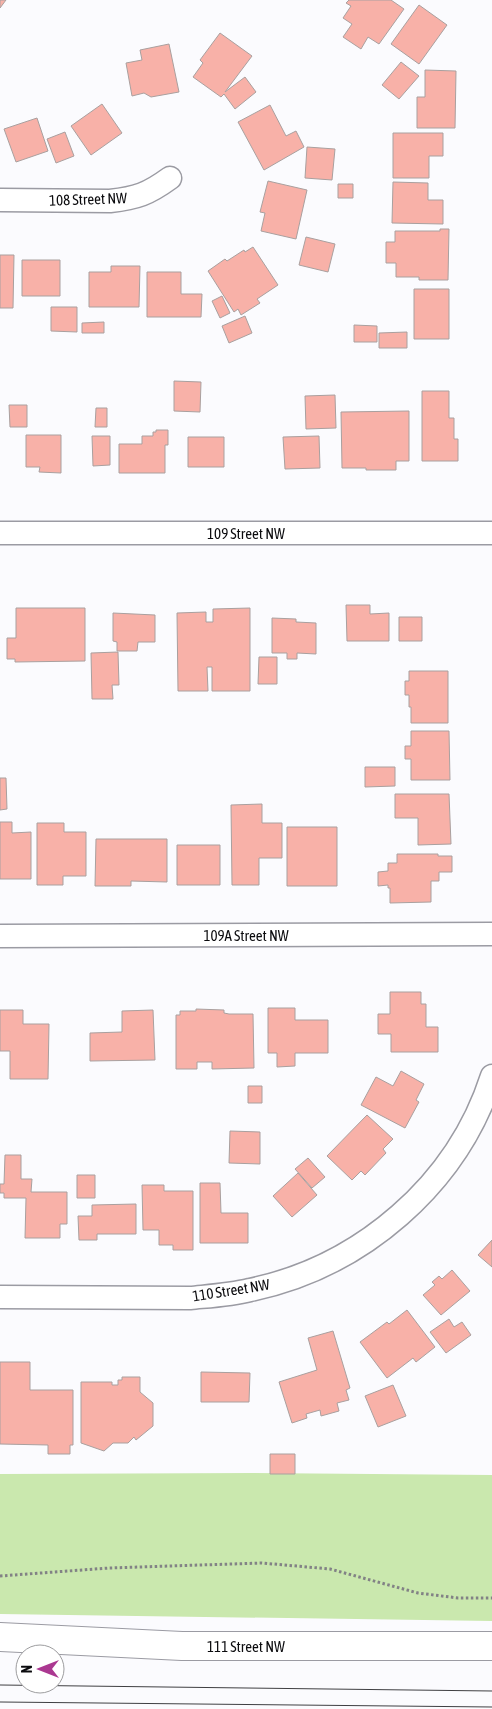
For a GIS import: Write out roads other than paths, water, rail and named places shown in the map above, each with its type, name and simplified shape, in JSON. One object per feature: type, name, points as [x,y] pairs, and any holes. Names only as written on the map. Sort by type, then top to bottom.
[{"type":"main road","name":"111 Street NW","points":[[0,1637],[182,1646],[492,1646]]},
{"type":"street","name":"108 Street NW","points":[[0,200],[110,201],[128,199],[151,192],[170,178]]},
{"type":"street","name":"109 Street NW","points":[[0,534],[492,533]]},
{"type":"street","name":"109A Street NW","points":[[0,936],[492,934]]},
{"type":"street","name":"110 Street NW","points":[[0,1297],[190,1298],[244,1292],[282,1282],[316,1269],[350,1252],[386,1227],[419,1198],[450,1161],[486,1096],[492,1076]]},
{"type":"tram line","points":[[0,1685],[492,1691]]},
{"type":"tram line","points":[[0,1702],[492,1707]]}]
